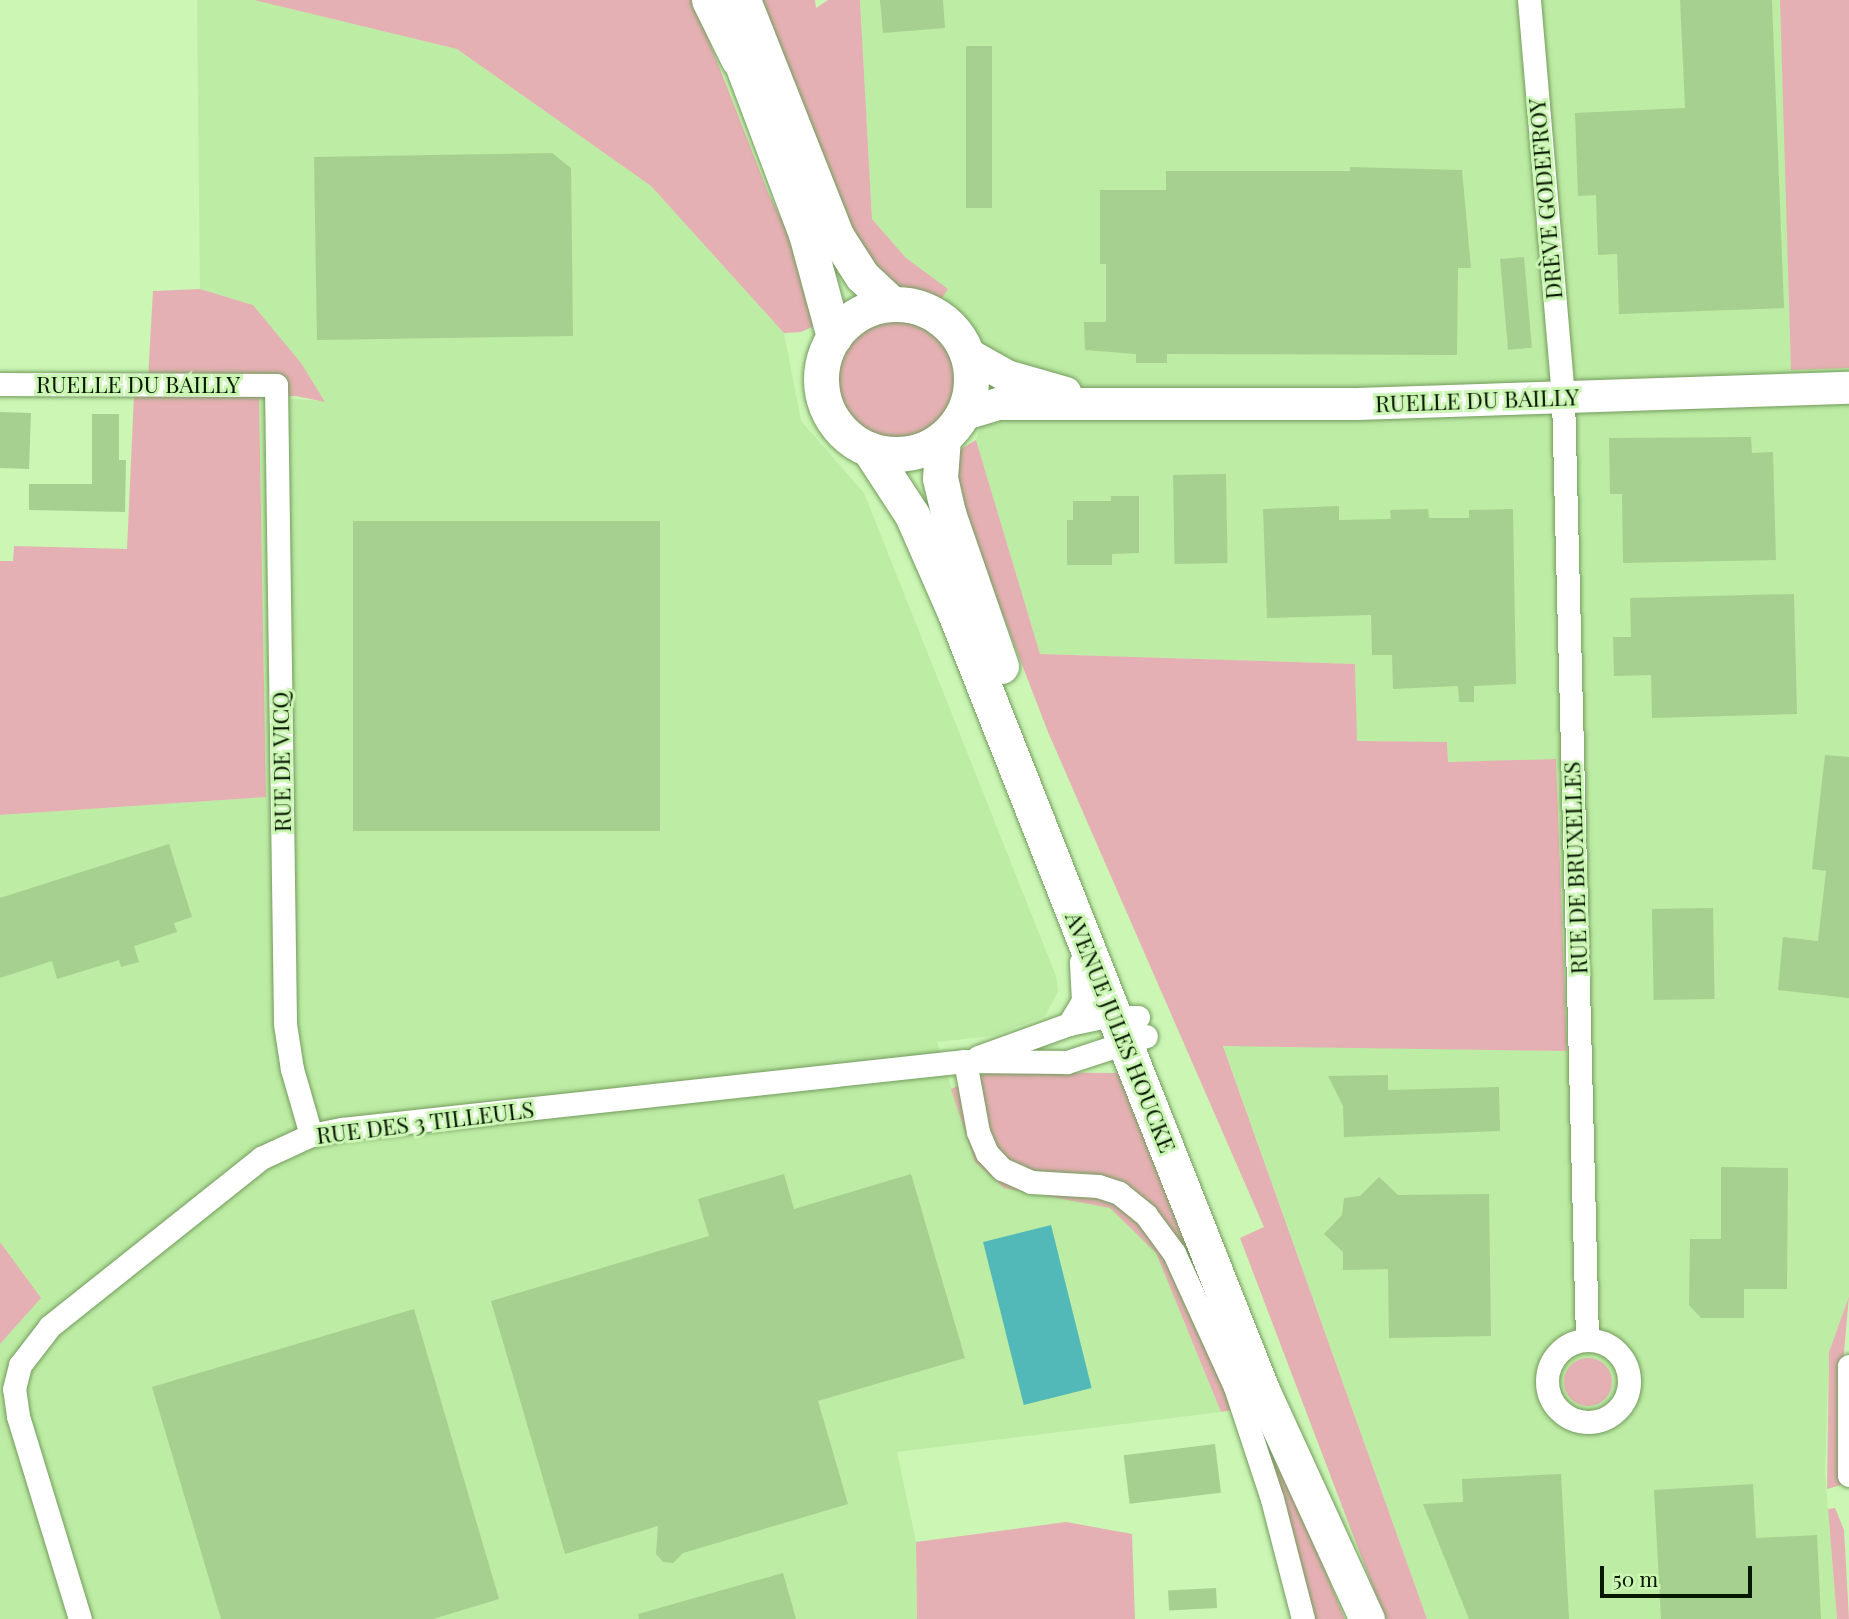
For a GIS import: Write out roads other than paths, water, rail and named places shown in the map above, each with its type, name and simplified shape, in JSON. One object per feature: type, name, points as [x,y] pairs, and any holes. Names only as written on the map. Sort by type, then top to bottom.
[{"type":"highway","points":[[711,0],[740,59]]},
{"type":"main road","points":[[719,0],[806,234],[834,337]]},
{"type":"main road","points":[[743,0],[837,237],[862,276],[892,304]]},
{"type":"main road","points":[[892,304],[923,309],[941,319],[966,353],[971,379],[952,426],[907,453],[869,449],[841,430],[824,401],[822,368],[834,337],[859,314],[892,304]]},
{"type":"main road","name":"AVENUE JULES HOUCKE","points":[[952,426],[940,478],[955,536],[1131,1028],[1368,1619]]},
{"type":"main road","name":"AVENUE JULES HOUCKE","points":[[869,449],[892,479],[923,538],[1054,861],[1131,1028]]},
{"type":"street","name":"DRÈVE GODEFROY","points":[[1529,0],[1563,397]]},
{"type":"street","name":"RUELLE DU BAILLY","points":[[966,353],[1019,380],[1105,402]]},
{"type":"street","name":"RUELLE DU BAILLY","points":[[0,384],[276,385]]},
{"type":"street","name":"RUE DE VICQ","points":[[276,385],[285,1024],[292,1069],[312,1135]]},
{"type":"street","name":"RUELLE DU BAILLY","points":[[952,426],[999,404],[1343,404],[1849,388]]},
{"type":"street","name":"RUE DE BRUXELLES","points":[[1563,397],[1587,1339]]},
{"type":"street","points":[[1054,861],[1085,981],[1083,1001],[1069,1024]]},
{"type":"street","name":"RUE DES 3 TILLEULS","points":[[965,1061],[1069,1024],[1131,1028]]},
{"type":"street","name":"RUE DES 3 TILLEULS","points":[[80,1619],[18,1416],[15,1390],[20,1365],[50,1326],[245,1169],[312,1135],[965,1061],[1067,1062],[1131,1028]]},
{"type":"street","points":[[965,1061],[978,1132],[987,1153],[1002,1169],[1031,1182],[1098,1186],[1119,1193],[1146,1215],[1174,1253],[1235,1387],[1272,1499],[1303,1619]]},
{"type":"street","points":[[1849,1366],[1849,1475]]},
{"type":"water","points":[[1051,1225],[1092,1388],[1024,1405],[983,1242]]}]
